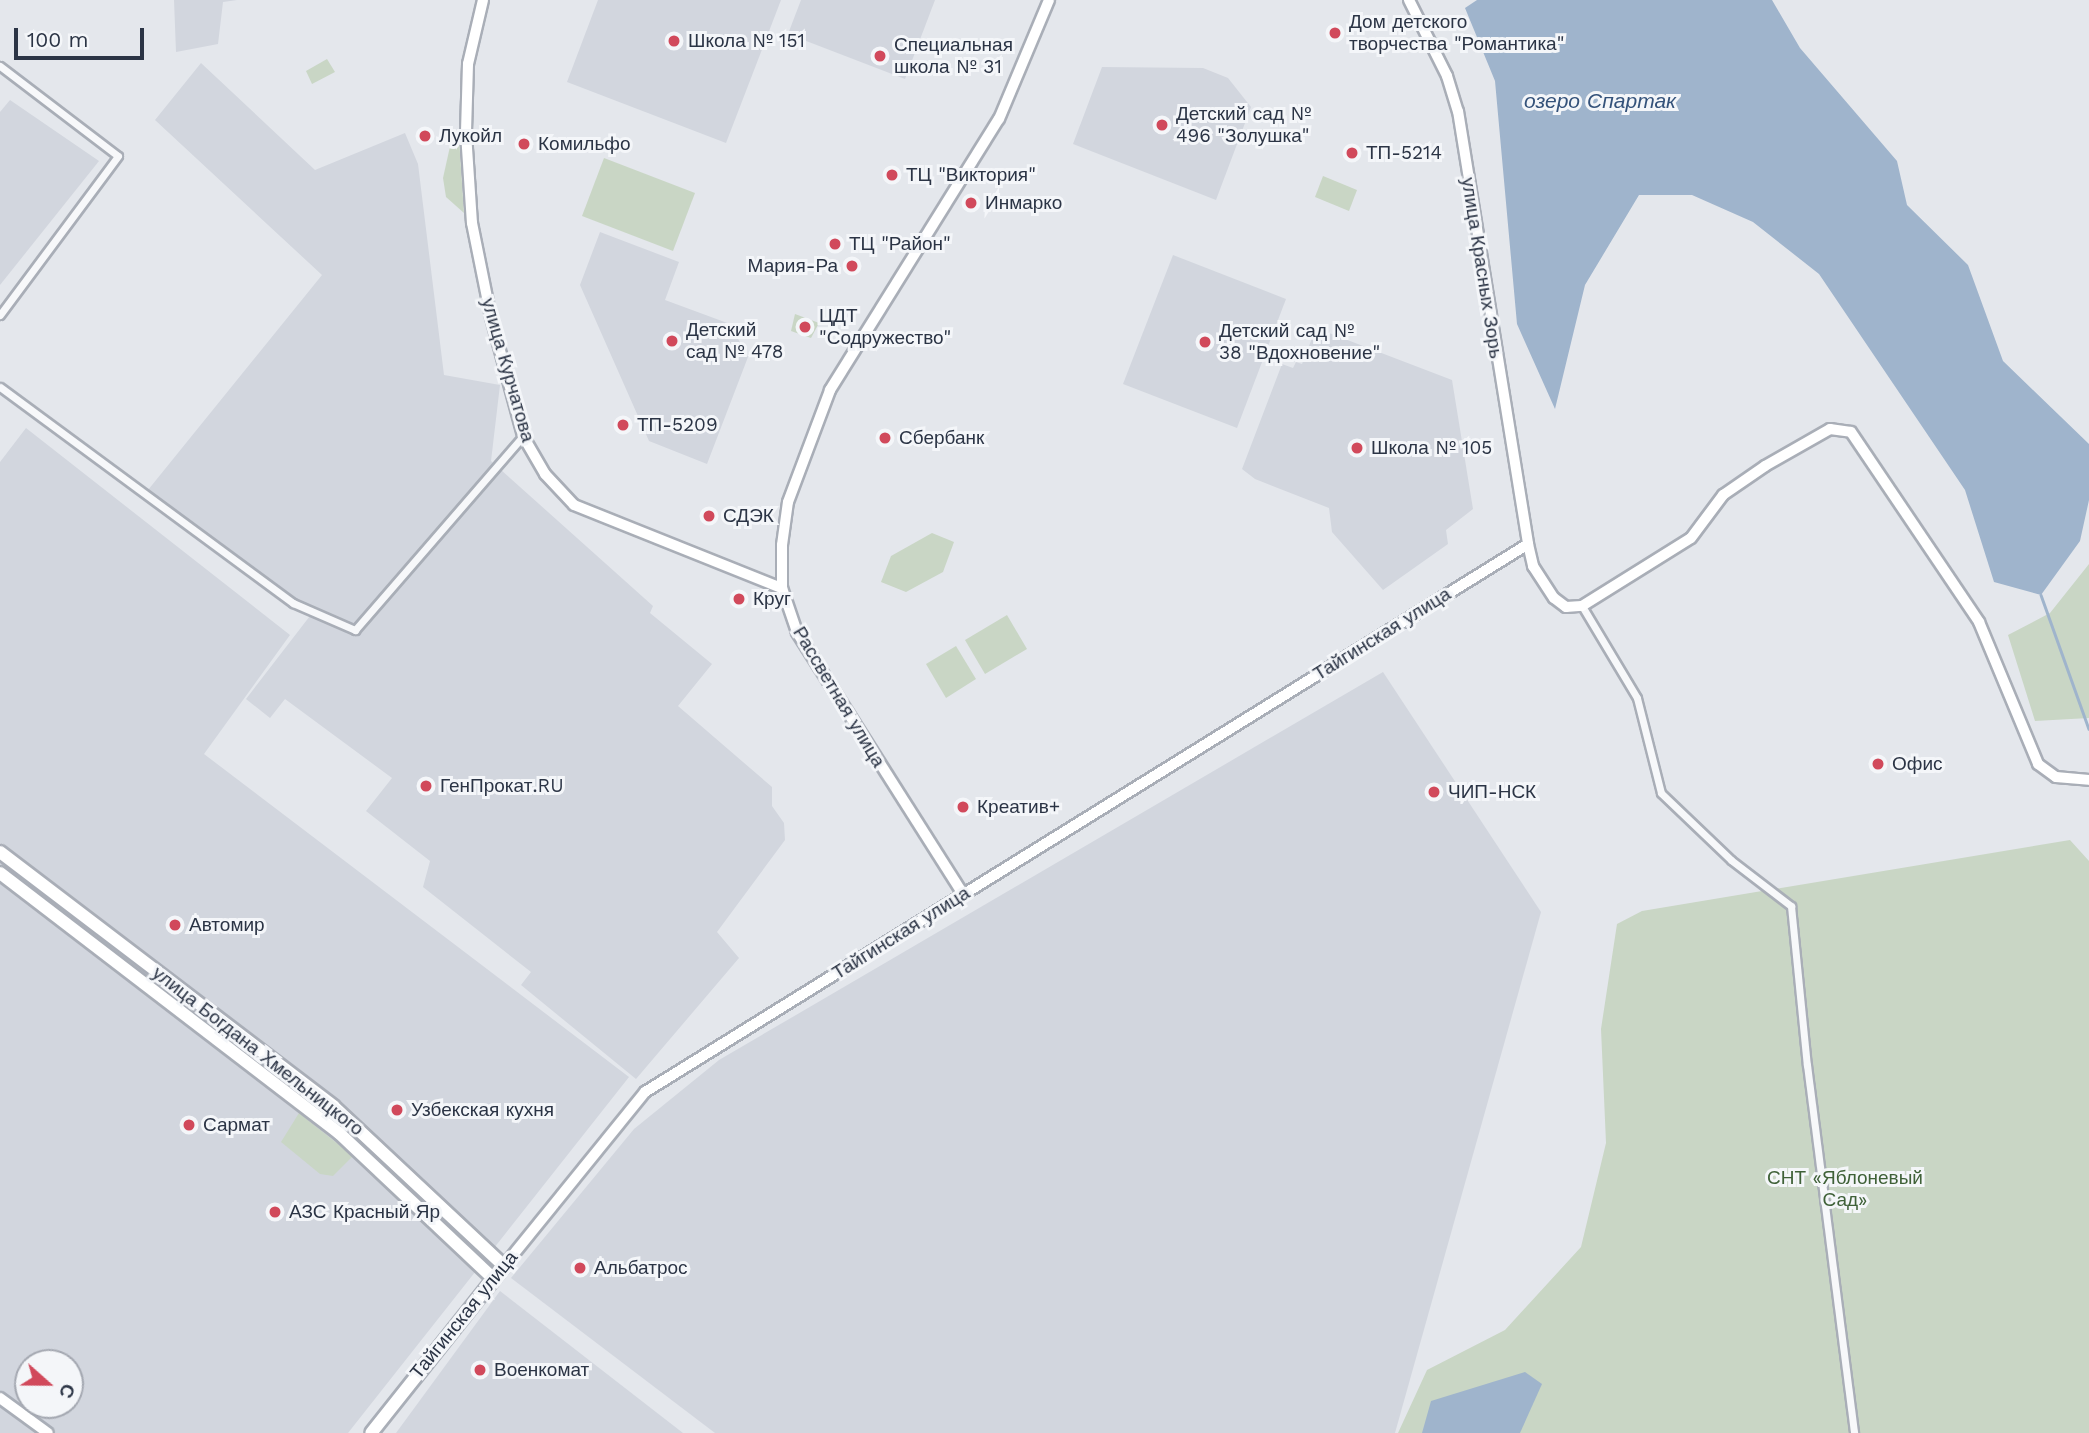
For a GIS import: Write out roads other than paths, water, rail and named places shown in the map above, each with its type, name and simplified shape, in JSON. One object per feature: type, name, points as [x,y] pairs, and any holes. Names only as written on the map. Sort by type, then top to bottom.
[{"type":"highway","name":"улица Богдана Хмельницкого","points":[[0,852],[333,1106],[503,1266]]},
{"type":"highway","name":"улица Богдана Хмельницкого","points":[[0,873],[323,1120],[493,1278]]},
{"type":"highway","points":[[323,1120],[333,1106]]},
{"type":"highway","name":"Тайгинская улица","points":[[371,1433],[503,1266]]},
{"type":"main road","name":"улица Курчатова","points":[[483,0],[468,64],[466,133],[472,223],[488,305],[523,436],[545,474],[574,506],[782,588]]},
{"type":"main road","name":"Рассветная улица","points":[[963,894],[824,679],[797,632],[782,588],[788,502],[830,390],[999,119],[1049,0]]},
{"type":"main road","name":"улица Красных Зорь","points":[[1409,0],[1447,76],[1458,111],[1533,566],[1554,598],[1566,607],[1582,606]]},
{"type":"main road","points":[[1582,606],[1690,538],[1723,495],[1765,466],[1830,429],[1851,432],[1979,622],[2039,764],[2056,777],[2089,780]]},
{"type":"main road","name":"Тайгинская улица","points":[[503,1266],[645,1093],[1528,544]]},
{"type":"main road","points":[[0,1398],[48,1433]]},
{"type":"street","points":[[0,66],[118,156],[0,315]]},
{"type":"street","points":[[0,387],[293,603],[355,630],[523,436]]},
{"type":"street","points":[[1582,606],[1637,698],[1661,793],[1731,860],[1791,906],[1807,1065],[1854,1433]]},
{"type":"water","name":"озеро Спартак","points":[[1477,0],[1772,0],[1800,48],[1897,161],[1907,205],[1968,265],[2003,361],[2089,444],[2089,500],[2080,541],[2041,595],[1994,582],[1965,490],[1819,274],[1753,222],[1692,195],[1639,195],[1585,285],[1555,409],[1517,324],[1495,81],[1465,8]]},
{"type":"water","points":[[1525,1372],[1542,1384],[1520,1433],[1422,1433],[1431,1401]]},
{"type":"waterway","points":[[2041,595],[2089,729]]},
{"type":"place","name":"Дом детского творчества \"Романтика\"","points":[[1335,33]]},
{"type":"place","name":"Школа № 151","points":[[674,41]]},
{"type":"place","name":"Специальная школа № 31","points":[[880,56]]},
{"type":"place","name":"Детский сад № 496 \"Золушка\"","points":[[1162,125]]},
{"type":"place","name":"Лукойл","points":[[425,136]]},
{"type":"place","name":"Комильфо","points":[[524,144]]},
{"type":"place","name":"ТП-5214","points":[[1352,153]]},
{"type":"place","name":"ТЦ \"Виктория\"","points":[[892,175]]},
{"type":"place","name":"Инмарко","points":[[971,203]]},
{"type":"place","name":"ТЦ \"Район\"","points":[[835,244]]},
{"type":"place","name":"Мария-Ра","points":[[852,266]]},
{"type":"place","name":"ЦДТ \"Содружество\"","points":[[805,327]]},
{"type":"place","name":"Детский сад № 478","points":[[672,341]]},
{"type":"place","name":"Детский сад № 38 \"Вдохновение\"","points":[[1205,342]]},
{"type":"place","name":"ТП-5209","points":[[623,425]]},
{"type":"place","name":"Сбербанк","points":[[885,438]]},
{"type":"place","name":"Школа № 105","points":[[1357,448]]},
{"type":"place","name":"СДЭК","points":[[709,516]]},
{"type":"place","name":"Круг","points":[[739,599]]},
{"type":"place","name":"Офис","points":[[1878,764]]},
{"type":"place","name":"ГенПрокат.RU","points":[[426,786]]},
{"type":"place","name":"ЧИП-НСК","points":[[1434,792]]},
{"type":"place","name":"Креатив+","points":[[963,807]]},
{"type":"place","name":"Автомир","points":[[175,925]]},
{"type":"place","name":"Узбекская кухня","points":[[397,1110]]},
{"type":"place","name":"Сармат","points":[[189,1125]]},
{"type":"place","name":"АЗС Красный Яр","points":[[275,1212]]},
{"type":"place","name":"Альбатрос","points":[[580,1268]]},
{"type":"place","name":"Военкомат","points":[[480,1370]]},
{"type":"park label","name":"СНТ «Яблоневый Сад»","points":[[1845,1189]]}]
